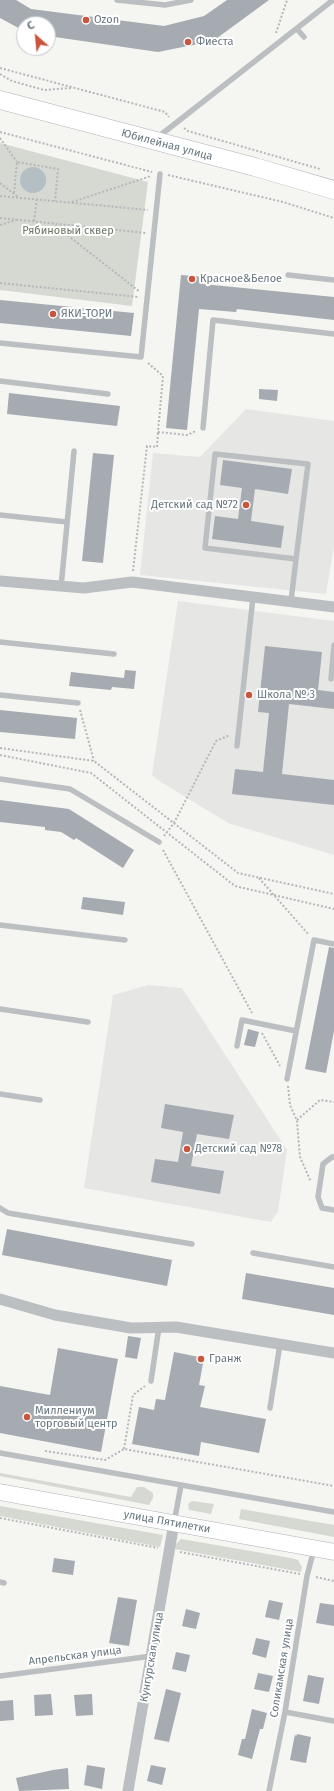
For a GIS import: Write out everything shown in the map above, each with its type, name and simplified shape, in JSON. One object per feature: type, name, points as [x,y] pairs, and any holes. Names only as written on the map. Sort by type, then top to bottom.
[{"type":"main road","name":"Юбилейная улица","points":[[0,100],[334,190]]},
{"type":"main road","name":"улица Пятилетки","points":[[0,1492],[334,1552]]},
{"type":"street","points":[[0,581],[84,588],[132,582],[334,607]]},
{"type":"street","points":[[0,1299],[55,1314],[131,1328],[176,1327],[334,1353]]},
{"type":"street","name":"Кунгурская улица","points":[[128,1791],[174,1523]]},
{"type":"lane","points":[[117,0],[166,5],[191,0]]},
{"type":"lane","points":[[153,141],[333,0]]},
{"type":"lane","points":[[297,29],[304,37]]},
{"type":"lane","points":[[0,343],[141,357],[160,174]]},
{"type":"lane","points":[[288,275],[334,280]]},
{"type":"lane","points":[[203,428],[213,320],[334,334]]},
{"type":"lane","points":[[0,381],[108,394]]},
{"type":"lane","points":[[61,587],[74,451]]},
{"type":"lane","points":[[291,601],[308,464],[215,454],[205,548],[296,559]]},
{"type":"lane","points":[[0,515],[67,522]]},
{"type":"lane","points":[[237,746],[254,597]]},
{"type":"lane","points":[[0,642],[114,654]]},
{"type":"lane","points":[[331,679],[334,645]]},
{"type":"lane","points":[[0,695],[78,703]]},
{"type":"lane","points":[[0,779],[70,789],[159,842]]},
{"type":"lane","points":[[0,925],[125,940]]},
{"type":"lane","points":[[287,1079],[314,940],[334,944]]},
{"type":"lane","points":[[0,1009],[88,1022]]},
{"type":"lane","points":[[237,1046],[242,1020],[296,1031]]},
{"type":"lane","points":[[0,1094],[40,1100]]},
{"type":"lane","points":[[334,1157],[323,1164],[318,1197],[322,1208],[334,1210]]},
{"type":"lane","points":[[0,1208],[8,1213],[192,1244]]},
{"type":"lane","points":[[253,1253],[334,1267]]},
{"type":"lane","points":[[151,1381],[159,1327]]},
{"type":"lane","points":[[270,1408],[280,1344]]},
{"type":"lane","points":[[0,1453],[334,1512]]},
{"type":"lane","points":[[174,1523],[181,1485]]},
{"type":"lane","name":"Соликамская улица","points":[[269,1791],[285,1712],[307,1576],[314,1549]]},
{"type":"lane","name":"Апрельская улица","points":[[0,1676],[152,1656]]},
{"type":"lane","points":[[285,1712],[334,1721]]},
{"type":"path","points":[[275,35],[287,0]]},
{"type":"path","points":[[0,68],[165,112],[188,130],[321,169]]},
{"type":"path","points":[[0,74],[12,81],[44,90],[74,88]]},
{"type":"path","points":[[0,138],[17,162],[14,194]]},
{"type":"path","points":[[17,162],[58,169],[55,201]]},
{"type":"path","points":[[71,203],[160,174]]},
{"type":"path","points":[[0,183],[19,197]]},
{"type":"path","points":[[0,196],[156,211]]},
{"type":"path","points":[[34,221],[37,199]]},
{"type":"path","points":[[0,218],[154,233]]},
{"type":"path","points":[[0,225],[18,220]]},
{"type":"path","points":[[52,223],[147,297]]},
{"type":"path","points":[[0,283],[147,297]]},
{"type":"path","points":[[132,582],[147,446],[157,447],[163,376],[141,357]]},
{"type":"path","points":[[158,432],[187,435],[203,428]]},
{"type":"path","points":[[78,703],[94,761]]},
{"type":"path","points":[[238,732],[216,741],[174,823],[159,842],[287,1079],[290,1105],[297,1121],[300,1157],[318,1197]]},
{"type":"path","points":[[0,748],[94,761],[238,873],[334,894]]},
{"type":"path","points":[[0,755],[91,773],[235,886],[334,909]]},
{"type":"path","points":[[259,878],[314,940]]},
{"type":"path","points":[[297,1121],[320,1100],[334,1102]]},
{"type":"path","points":[[124,1448],[133,1395],[151,1381]]},
{"type":"path","points":[[45,1451],[105,1460],[124,1448],[334,1486]]},
{"type":"shaded area","points":[[33,167],[42,171],[46,180],[42,189],[33,193],[24,189],[20,180],[24,171]]},
{"type":"shaded area","points":[[246,409],[334,421],[334,546],[326,594],[140,575],[153,453],[200,457]]},
{"type":"shaded area","name":"Школа № 3","points":[[178,601],[334,621],[334,855],[228,823],[156,779],[152,775]]},
{"type":"shaded area","points":[[148,985],[182,988],[287,1150],[278,1211],[271,1222],[84,1188],[113,995]]},
{"type":"green space","name":"Рябиновый сквер","points":[[0,143],[148,182],[132,306],[0,290]]},
{"type":"green space","points":[[0,1473],[131,1497],[137,1487],[144,1487],[153,1493],[153,1498],[149,1505],[0,1476]]},
{"type":"green space","points":[[192,1501],[214,1504],[211,1514],[189,1510],[188,1504]]},
{"type":"green space","points":[[0,1506],[163,1535],[160,1547],[0,1516]]},
{"type":"green space","points":[[241,1509],[334,1525],[334,1537],[239,1519]]},
{"type":"green space","points":[[181,1539],[291,1558],[298,1560],[302,1567],[301,1572],[175,1549],[176,1544]]},
{"type":"building","points":[[0,0],[16,0],[31,9],[164,26],[204,16],[227,0],[269,0],[213,41],[158,52],[56,37],[56,16],[16,16],[16,27],[0,18]]},
{"type":"building","points":[[181,275],[204,277],[203,284],[334,297],[334,320],[237,309],[236,312],[199,309],[187,430],[166,428]]},
{"type":"building","points":[[0,300],[134,313],[131,336],[0,323]]},
{"type":"building","points":[[259,389],[278,390],[277,401],[259,399]]},
{"type":"building","points":[[9,393],[120,406],[117,426],[7,414]]},
{"type":"building","points":[[93,453],[114,455],[103,563],[82,561]]},
{"type":"building","name":"Детский сад №72","points":[[223,460],[292,469],[288,494],[255,489],[251,521],[284,526],[281,548],[212,539],[215,516],[238,519],[242,488],[220,485]]},
{"type":"building","points":[[265,646],[322,652],[318,690],[334,692],[334,709],[289,704],[282,774],[334,780],[334,805],[232,794],[235,769],[263,772],[269,713],[258,712]]},
{"type":"building","points":[[125,670],[136,671],[134,689],[112,687],[111,690],[69,686],[71,672],[124,678]]},
{"type":"building","points":[[0,710],[77,718],[75,739],[0,732]]},
{"type":"building","points":[[0,800],[69,809],[134,850],[123,868],[76,838],[74,840],[61,832],[45,830],[45,827],[0,822]]},
{"type":"building","points":[[83,897],[125,902],[123,915],[81,909]]},
{"type":"building","points":[[329,947],[334,948],[334,1031],[326,1073],[305,1069]]},
{"type":"building","points":[[248,1029],[259,1032],[255,1047],[244,1045]]},
{"type":"building","name":"Детский сад №78","points":[[165,1104],[234,1115],[229,1139],[197,1134],[191,1166],[224,1171],[220,1194],[151,1182],[155,1159],[178,1162],[183,1132],[161,1128]]},
{"type":"building","points":[[7,1229],[172,1260],[167,1286],[2,1255]]},
{"type":"building","points":[[246,1273],[334,1288],[334,1315],[242,1299]]},
{"type":"building","points":[[128,1336],[141,1338],[137,1359],[125,1357]]},
{"type":"building","points":[[58,1348],[118,1359],[101,1452],[0,1433],[0,1386],[50,1395]]},
{"type":"building","points":[[174,1352],[204,1358],[199,1385],[205,1386],[200,1407],[266,1419],[259,1453],[201,1442],[199,1456],[132,1444],[139,1407],[154,1410],[156,1399],[165,1400]]},
{"type":"building","points":[[54,1558],[75,1561],[73,1575],[52,1572]]},
{"type":"building","points":[[118,1597],[137,1600],[129,1646],[109,1643]]},
{"type":"building","points":[[269,1600],[283,1603],[279,1620],[265,1617]]},
{"type":"building","points":[[320,1603],[334,1605],[334,1626],[316,1623]]},
{"type":"building","points":[[186,1609],[200,1613],[196,1629],[182,1626]]},
{"type":"building","points":[[256,1638],[270,1641],[266,1658],[252,1654]]},
{"type":"building","points":[[176,1652],[190,1655],[186,1672],[172,1669]]},
{"type":"building","points":[[258,1673],[273,1676],[269,1692],[254,1689]]},
{"type":"building","points":[[308,1675],[324,1678],[319,1704],[303,1701]]},
{"type":"building","points":[[166,1689],[181,1693],[169,1742],[154,1739]]},
{"type":"building","points":[[51,1694],[53,1715],[35,1716],[34,1695]]},
{"type":"building","points":[[92,1694],[93,1715],[76,1716],[74,1695]]},
{"type":"building","points":[[13,1700],[14,1720],[0,1721],[0,1701]]},
{"type":"building","points":[[252,1709],[267,1713],[263,1729],[260,1729],[252,1759],[238,1755],[242,1739],[245,1739]]},
{"type":"building","points":[[295,1734],[296,1737],[297,1734],[311,1737],[306,1763],[290,1760]]},
{"type":"building","points":[[87,1765],[105,1768],[102,1789],[84,1785]]},
{"type":"building","points":[[151,1765],[166,1768],[162,1785],[147,1781]]},
{"type":"building","points":[[68,1768],[69,1789],[19,1791],[16,1778]]},
{"type":"place","name":"Ozon","points":[[86,20]]},
{"type":"place","name":"Фиеста","points":[[188,42]]},
{"type":"place","name":"Красное&Белое","points":[[192,279]]},
{"type":"place","name":"ЯКИ-ТОРИ","points":[[53,314]]},
{"type":"place","name":"Детский сад №72","points":[[246,505]]},
{"type":"place","name":"Школа № 3","points":[[249,695]]},
{"type":"place","name":"Детский сад №78","points":[[187,1149]]},
{"type":"place","name":"Гранж","points":[[201,1359]]},
{"type":"place","name":"Миллениум торговый центр","points":[[27,1417]]}]
